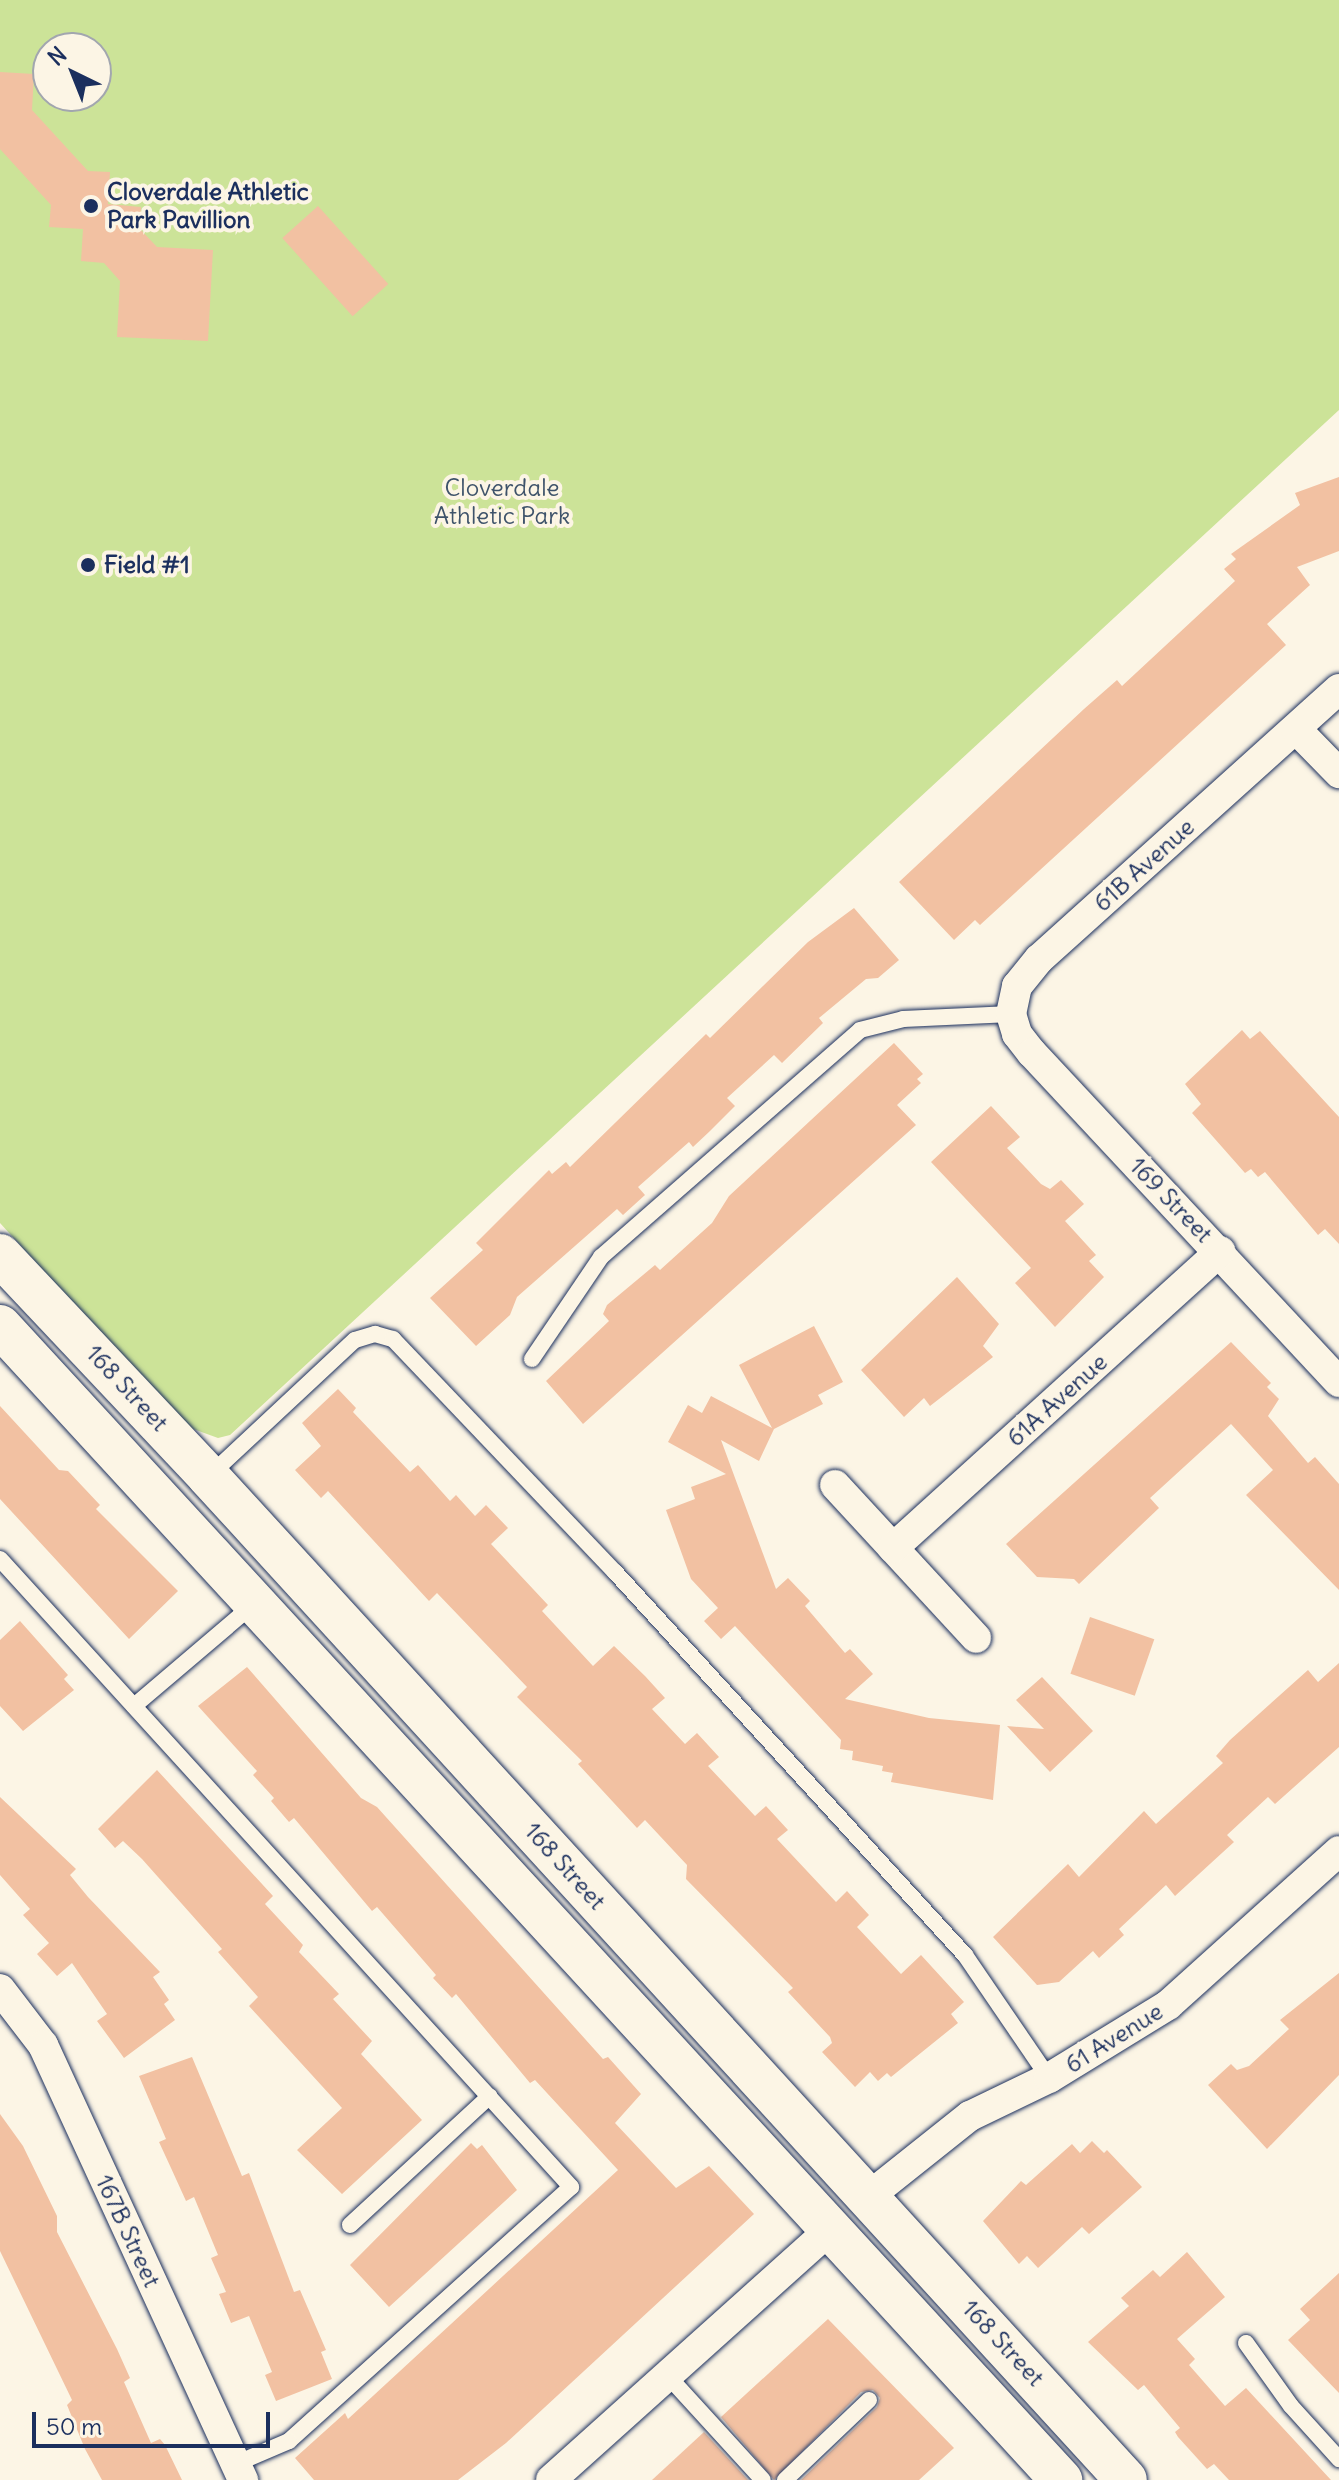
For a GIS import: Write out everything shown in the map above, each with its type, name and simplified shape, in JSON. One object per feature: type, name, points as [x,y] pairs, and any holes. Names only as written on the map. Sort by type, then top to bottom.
[{"type":"main road","name":"168 Street","points":[[0,1255],[208,1476],[1126,2480]]},
{"type":"main road","name":"168 Street","points":[[0,1326],[1061,2480]]},
{"type":"main road","points":[[591,1966],[669,2021],[830,2189],[840,2196],[868,2197]]},
{"type":"main road","points":[[832,2228],[860,2229],[875,2239],[1017,2388],[1078,2426]]},
{"type":"street","name":"61B Avenue","points":[[1011,1014],[1017,986],[1039,959],[1339,689]]},
{"type":"street","points":[[1296,729],[1339,773]]},
{"type":"street","name":"169 Street","points":[[1011,1014],[1017,1034],[1032,1053],[1339,1382]]},
{"type":"street","name":"61A Avenue","points":[[893,1548],[1220,1251]]},
{"type":"street","points":[[835,1485],[976,1638]]},
{"type":"street","name":"61 Avenue","points":[[868,2197],[970,2116],[1049,2078],[1168,2005],[1339,1851]]},
{"type":"street","name":"167B Street","points":[[0,1989],[43,2045],[239,2472]]},
{"type":"street","points":[[551,2480],[832,2228]]},
{"type":"lane","points":[[532,1359],[601,1257],[860,1030],[903,1019],[1011,1014]]},
{"type":"lane","points":[[208,1476],[355,1340],[375,1334],[393,1339],[965,1955],[1049,2078]]},
{"type":"lane","points":[[0,1559],[571,2187],[289,2441],[239,2472]]},
{"type":"lane","points":[[134,1706],[255,1603]]},
{"type":"lane","points":[[350,2225],[490,2096]]},
{"type":"lane","points":[[1246,2343],[1291,2406],[1339,2459]]},
{"type":"lane","points":[[667,2375],[763,2480]]},
{"type":"lane","points":[[785,2480],[869,2400]]},
{"type":"green space","name":"Cloverdale Athletic Park","points":[[0,0],[1339,0],[1339,410],[230,1435],[218,1438],[185,1426],[0,1223]]},
{"type":"building","name":"Cloverdale Athletic Park Pavillion","points":[[0,72],[32,74],[32,112],[88,171],[110,172],[108,204],[141,207],[140,229],[157,247],[213,250],[208,341],[117,337],[120,281],[104,263],[81,261],[83,229],[49,227],[51,205],[0,149]]},
{"type":"building","points":[[318,206],[388,284],[353,316],[282,238]]},
{"type":"building","points":[[1339,477],[1339,551],[1297,567],[1310,585],[1267,624],[1286,645],[980,925],[975,920],[954,940],[899,882],[1084,709],[1117,680],[1122,686],[1235,581],[1224,569],[1236,559],[1231,554],[1300,505],[1295,493]]},
{"type":"building","points":[[854,908],[899,960],[878,978],[866,979],[819,1018],[823,1023],[782,1063],[774,1055],[727,1098],[735,1106],[710,1131],[693,1147],[689,1142],[638,1187],[645,1195],[623,1215],[617,1209],[517,1297],[510,1315],[476,1346],[430,1298],[483,1250],[476,1243],[549,1170],[552,1174],[566,1162],[570,1167],[706,1034],[710,1038],[808,942]]},
{"type":"building","points":[[1242,1030],[1250,1039],[1260,1031],[1339,1117],[1339,1244],[1325,1229],[1318,1235],[1265,1172],[1258,1177],[1251,1169],[1245,1173],[1192,1113],[1201,1104],[1185,1084]]},
{"type":"building","points":[[894,1043],[923,1074],[917,1079],[921,1083],[897,1105],[916,1125],[583,1424],[546,1381],[609,1321],[603,1314],[607,1305],[655,1265],[660,1270],[712,1223],[729,1196]]},
{"type":"building","points":[[991,1106],[1020,1137],[1007,1148],[1041,1184],[1050,1189],[1061,1180],[1084,1204],[1065,1221],[1096,1255],[1089,1261],[1104,1277],[1055,1327],[1015,1283],[1031,1268],[931,1162]]},
{"type":"building","points":[[957,1277],[999,1324],[983,1346],[993,1357],[930,1406],[924,1398],[904,1417],[861,1370]]},
{"type":"building","points":[[814,1326],[843,1382],[818,1395],[823,1404],[774,1429],[759,1461],[721,1440],[776,1589],[788,1578],[810,1601],[805,1606],[845,1653],[850,1649],[873,1674],[845,1699],[929,1718],[1000,1725],[993,1800],[891,1782],[893,1773],[882,1771],[883,1766],[852,1760],[853,1751],[840,1749],[841,1740],[735,1626],[721,1639],[704,1621],[718,1608],[691,1579],[666,1510],[695,1499],[691,1487],[726,1474],[668,1442],[688,1405],[702,1413],[711,1396],[772,1428],[739,1365]]},
{"type":"building","points":[[1231,1342],[1271,1383],[1267,1387],[1279,1399],[1268,1416],[1308,1463],[1315,1457],[1339,1484],[1339,1590],[1246,1495],[1273,1470],[1231,1424],[1150,1498],[1159,1508],[1079,1584],[1074,1579],[1037,1577],[1006,1544]]},
{"type":"building","points":[[338,1389],[356,1408],[353,1412],[410,1472],[418,1465],[450,1501],[456,1495],[475,1516],[486,1505],[508,1528],[491,1544],[548,1605],[542,1611],[593,1666],[614,1646],[645,1676],[665,1698],[652,1709],[685,1744],[697,1733],[719,1757],[708,1766],[755,1816],[766,1806],[788,1830],[777,1839],[836,1902],[847,1891],[869,1915],[857,1927],[901,1974],[921,1955],[964,2002],[951,2014],[958,2023],[891,2077],[887,2073],[878,2081],[870,2072],[855,2087],[822,2052],[832,2043],[830,2037],[788,1992],[793,1988],[686,1879],[687,1865],[645,1820],[637,1828],[578,1764],[582,1761],[517,1697],[527,1687],[437,1593],[429,1601],[328,1491],[321,1498],[295,1470],[321,1446],[302,1423]]},
{"type":"building","points":[[0,1406],[59,1470],[68,1471],[100,1505],[96,1509],[178,1591],[129,1639],[0,1499]]},
{"type":"building","points":[[1090,1617],[1154,1639],[1135,1696],[1070,1674]]},
{"type":"building","points":[[20,1621],[68,1675],[64,1679],[74,1690],[23,1731],[0,1706],[0,1640]]},
{"type":"building","points":[[1339,1663],[1339,1747],[1275,1804],[1268,1797],[1227,1835],[1234,1842],[1175,1896],[1166,1885],[1119,1929],[1124,1935],[1099,1958],[1093,1951],[1059,1982],[1037,1985],[993,1937],[1068,1864],[1079,1877],[1144,1811],[1156,1824],[1223,1763],[1216,1756],[1230,1740],[1308,1670],[1318,1682]]},
{"type":"building","points":[[247,1667],[361,1798],[377,1807],[603,2059],[608,2057],[641,2094],[615,2123],[676,2188],[709,2166],[754,2214],[506,2443],[458,2480],[314,2480],[295,2458],[345,2413],[348,2419],[618,2170],[535,2080],[530,2083],[456,1994],[452,1998],[433,1978],[436,1975],[377,1907],[372,1911],[294,1818],[289,1822],[271,1801],[274,1798],[253,1775],[257,1771],[198,1706]]},
{"type":"building","points":[[1042,1677],[1093,1731],[1050,1772],[1007,1726],[1044,1729],[1016,1700]]},
{"type":"building","points":[[157,1770],[273,1896],[265,1904],[303,1945],[299,1952],[339,1994],[333,1999],[372,2041],[361,2054],[422,2120],[342,2194],[297,2150],[342,2108],[249,2006],[258,1997],[218,1952],[222,1949],[142,1859],[123,1841],[115,1848],[98,1829]]},
{"type":"building","points":[[0,1797],[76,1869],[70,1875],[160,1972],[153,1977],[169,2000],[164,2004],[175,2020],[124,2058],[97,2021],[107,2014],[72,1963],[57,1976],[37,1954],[49,1943],[23,1915],[30,1909],[0,1875]]},
{"type":"building","points":[[1339,1973],[1339,2075],[1267,2149],[1208,2085],[1231,2064],[1237,2070],[1249,2066],[1289,2029],[1280,2020]]},
{"type":"building","points":[[192,2057],[242,2176],[249,2173],[294,2292],[300,2290],[326,2350],[321,2352],[332,2379],[276,2401],[265,2375],[272,2372],[249,2316],[231,2323],[219,2294],[226,2292],[211,2258],[218,2255],[194,2197],[186,2201],[159,2142],[166,2139],[139,2076]]},
{"type":"building","points":[[0,2114],[23,2146],[57,2216],[57,2232],[130,2378],[124,2382],[151,2443],[160,2439],[182,2480],[102,2480],[85,2449],[67,2405],[72,2400],[0,2251]]},
{"type":"building","points":[[1092,2141],[1104,2153],[1107,2150],[1142,2187],[1089,2234],[1082,2227],[1038,2268],[1027,2256],[1019,2264],[983,2221],[1021,2181],[1026,2185],[1072,2144],[1080,2153]]},
{"type":"building","points":[[471,2143],[477,2149],[482,2145],[517,2190],[389,2307],[350,2265]]},
{"type":"building","points":[[1187,2252],[1225,2297],[1177,2339],[1195,2359],[1189,2365],[1225,2406],[1246,2388],[1331,2480],[1229,2480],[1214,2464],[1207,2469],[1178,2437],[1175,2432],[1180,2428],[1144,2385],[1138,2390],[1088,2342],[1129,2306],[1121,2298],[1153,2270],[1160,2277]]},
{"type":"building","points":[[1339,2273],[1339,2393],[1288,2340],[1310,2320],[1300,2309]]},
{"type":"building","points":[[828,2319],[954,2448],[919,2480],[801,2480],[877,2407],[880,2398],[873,2390],[861,2392],[774,2480],[721,2417]]},
{"type":"building","points":[[704,2432],[748,2480],[652,2480]]},
{"type":"place","name":"Cloverdale Athletic Park Pavillion","points":[[91,206]]},
{"type":"place","name":"Field #1","points":[[88,565]]}]
